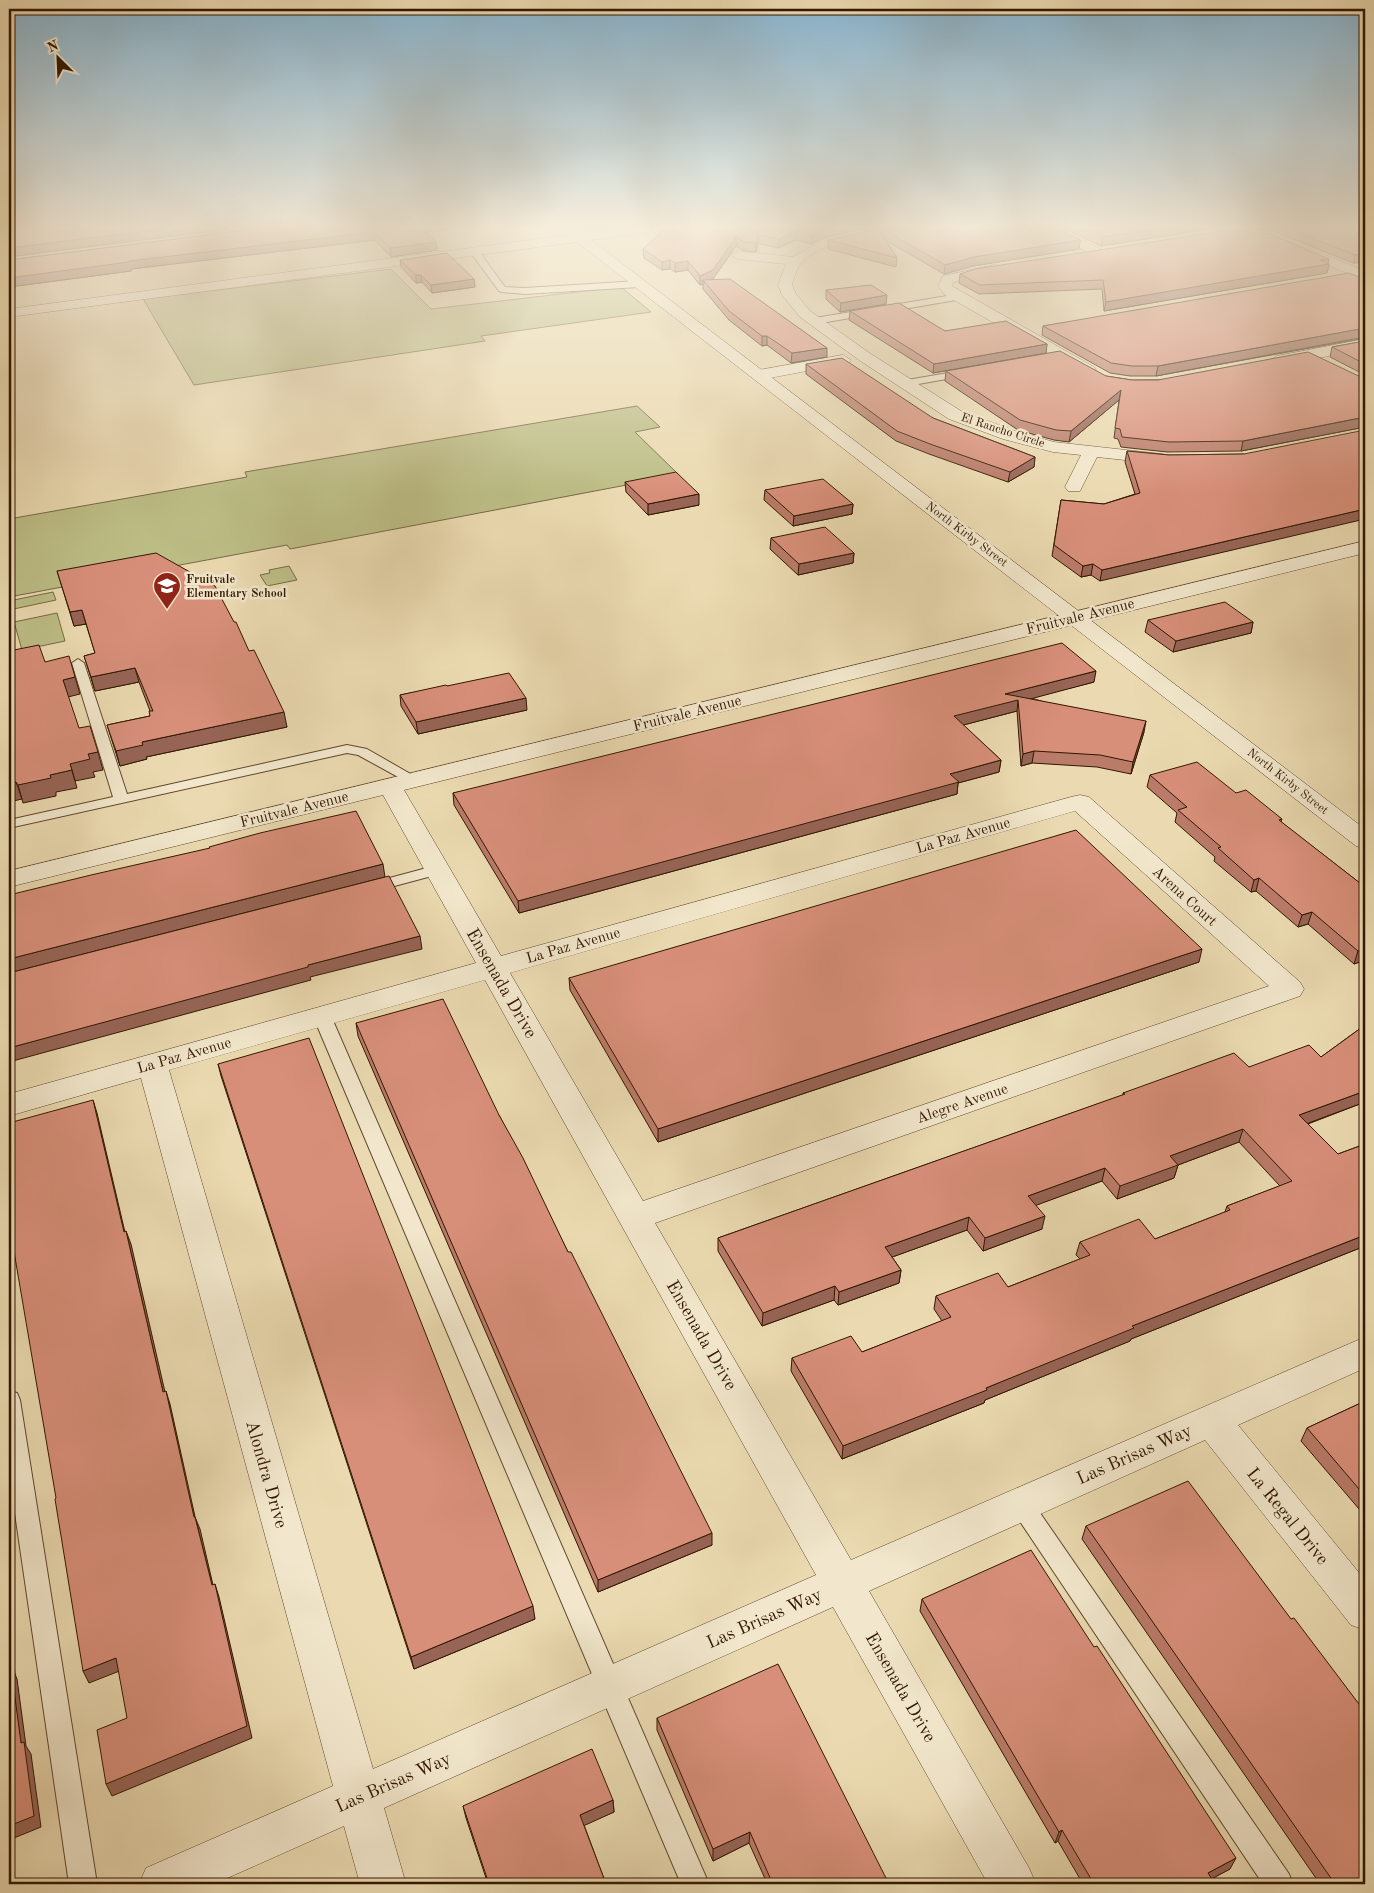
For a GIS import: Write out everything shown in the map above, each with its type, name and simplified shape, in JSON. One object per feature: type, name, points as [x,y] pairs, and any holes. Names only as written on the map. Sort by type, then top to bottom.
[{"type":"street","name":"North Kirby Street","points":[[683,317],[1365,840]]},
{"type":"street","name":"El Rancho Circle","points":[[811,317],[865,357],[955,415],[1009,435],[1053,446],[1091,452],[1175,459]]},
{"type":"street","points":[[995,317],[1105,379]]},
{"type":"street","points":[[1021,332],[1049,327]]},
{"type":"street","points":[[1260,364],[1365,344]]},
{"type":"street","points":[[1308,355],[1333,367]]},
{"type":"street","points":[[759,375],[865,357]]},
{"type":"street","points":[[1074,487],[1091,452]]},
{"type":"street","name":"Fruitvale Avenue","points":[[9,879],[1365,548]]},
{"type":"street","name":"Ensenada Drive","points":[[402,783],[438,870],[1013,1884]]},
{"type":"street","name":"La Paz Avenue","points":[[9,1105],[1080,802]]},
{"type":"street","name":"Arena Court","points":[[1080,802],[1290,989]]},
{"type":"street","name":"Alegre Avenue","points":[[635,1217],[1290,989]]},
{"type":"street","name":"Alondra Drive","points":[[152,1064],[383,1884]]},
{"type":"street","name":"Las Brisas Way","points":[[162,1884],[1365,1352]]},
{"type":"street","name":"La Regal Drive","points":[[1212,1420],[1365,1611]]},
{"type":"lane","points":[[815,321],[837,317]]},
{"type":"lane","points":[[1043,359],[1062,355]]},
{"type":"lane","points":[[907,383],[975,371]]},
{"type":"lane","points":[[78,663],[120,799]]},
{"type":"lane","points":[[9,824],[347,749],[362,752],[402,783]]},
{"type":"lane","points":[[352,892],[438,870]]},
{"type":"lane","points":[[322,1016],[695,1884]]},
{"type":"lane","points":[[9,1400],[84,1884]]},
{"type":"lane","points":[[1021,1504],[1278,1884]]},
{"type":"green space","points":[[154,317],[613,317],[481,336],[485,341],[194,385]]},
{"type":"green space","points":[[637,406],[660,427],[635,432],[679,475],[290,549],[287,545],[9,597],[9,519],[247,477],[245,472]]},
{"type":"green space","points":[[289,566],[297,580],[267,586],[260,575],[270,573],[269,570]]},
{"type":"green space","points":[[53,592],[56,600],[9,610],[9,601]]},
{"type":"green space","points":[[57,613],[65,641],[22,650],[14,622]]},
{"type":"building","points":[[737,317],[784,317],[827,348],[792,353],[767,336],[762,336]]},
{"type":"building","points":[[860,317],[923,317],[945,331],[1006,321],[1047,344],[934,364]]},
{"type":"building","points":[[1093,317],[1365,317],[1365,328],[1158,366],[1132,366],[1111,363],[1043,326]]},
{"type":"building","points":[[1365,341],[1365,364],[1332,347]]},
{"type":"building","points":[[1060,351],[1106,376],[1132,380],[1158,380],[1308,352],[1365,379],[1365,417],[1243,441],[1169,442],[1122,437],[1120,429],[1115,428],[1121,390],[1071,431],[1056,430],[1020,420],[946,371]]},
{"type":"building","points":[[842,358],[933,418],[1035,457],[1010,472],[897,431],[806,364]]},
{"type":"building","points":[[1365,430],[1365,509],[1102,570],[1093,564],[1083,566],[1054,545],[1061,500],[1104,504],[1140,493],[1127,451],[1169,455],[1244,454]]},
{"type":"building","points":[[676,472],[699,494],[648,504],[625,482]]},
{"type":"building","points":[[823,479],[853,504],[794,516],[765,490]]},
{"type":"building","points":[[825,527],[854,553],[799,564],[771,538]]},
{"type":"building","points":[[156,553],[215,586],[234,622],[236,622],[249,651],[254,650],[284,712],[142,742],[143,745],[116,751],[107,725],[150,716],[149,711],[153,711],[135,668],[91,677],[84,656],[95,653],[82,610],[70,612],[57,571]]},
{"type":"building","points":[[1225,602],[1253,622],[1176,641],[1148,620]]},
{"type":"building","points":[[1062,643],[1096,671],[1005,694],[1146,721],[1133,762],[1100,755],[1034,751],[1023,754],[1018,700],[954,716],[1001,760],[950,774],[959,782],[518,901],[453,793]]},
{"type":"building","points":[[39,645],[45,662],[69,656],[75,677],[63,680],[79,728],[90,726],[98,752],[88,754],[90,759],[70,764],[72,770],[50,775],[51,778],[18,785],[16,782],[9,783],[9,651]]},
{"type":"building","points":[[509,673],[526,698],[416,722],[400,695],[446,685]]},
{"type":"building","points":[[1197,762],[1236,793],[1246,790],[1282,819],[1279,820],[1365,887],[1365,949],[1358,951],[1312,912],[1302,915],[1259,878],[1254,880],[1218,848],[1221,847],[1178,810],[1187,807],[1150,775]]},
{"type":"building","points":[[356,811],[383,864],[9,959],[9,895],[210,848],[260,833]]},
{"type":"building","points":[[1076,830],[1202,949],[658,1129],[569,978]]},
{"type":"building","points":[[389,876],[420,936],[9,1048],[9,973]]},
{"type":"building","points":[[443,999],[568,1252],[571,1252],[712,1533],[598,1580],[356,1023]]},
{"type":"building","points":[[1365,1025],[1365,1091],[1299,1115],[1338,1154],[1365,1144],[1365,1235],[1132,1326],[1134,1328],[986,1388],[987,1390],[843,1446],[792,1358],[851,1336],[862,1352],[951,1317],[936,1296],[998,1273],[1008,1287],[1090,1255],[1080,1242],[1139,1219],[1155,1239],[1230,1210],[1227,1206],[1292,1181],[1243,1129],[1170,1156],[1178,1165],[1120,1186],[1105,1168],[1028,1196],[1045,1216],[985,1238],[969,1217],[885,1247],[901,1270],[839,1292],[835,1286],[763,1313],[718,1238],[1125,1094],[1123,1093],[1234,1053],[1249,1067],[1309,1045],[1321,1057]]},
{"type":"building","points":[[309,1038],[533,1606],[411,1657],[218,1064]]},
{"type":"building","points":[[93,1100],[124,1232],[126,1231],[163,1392],[166,1391],[194,1517],[212,1585],[215,1584],[247,1726],[106,1784],[97,1730],[127,1718],[116,1658],[83,1671],[9,1222],[9,1123]]},
{"type":"building","points":[[1365,1401],[1365,1496],[1307,1428]]},
{"type":"building","points":[[1188,1481],[1291,1619],[1294,1618],[1365,1712],[1365,1877],[1352,1884],[1335,1884],[1086,1526]]},
{"type":"building","points":[[1031,1550],[1094,1647],[1097,1646],[1236,1858],[1208,1873],[1215,1884],[1094,1884],[1062,1830],[1059,1832],[922,1599]]},
{"type":"building","points":[[778,1664],[889,1884],[763,1884],[771,1880],[750,1832],[713,1849],[657,1718]]},
{"type":"building","points":[[11,1667],[21,1743],[24,1742],[34,1816],[9,1826],[9,1668]]},
{"type":"building","points":[[592,1749],[613,1800],[580,1815],[606,1884],[489,1884],[463,1806]]},
{"type":"building","points":[[644,1880],[646,1884],[636,1884]]},
{"type":"place","name":"Fruitvale Elementary School","points":[[167,610]]}]
